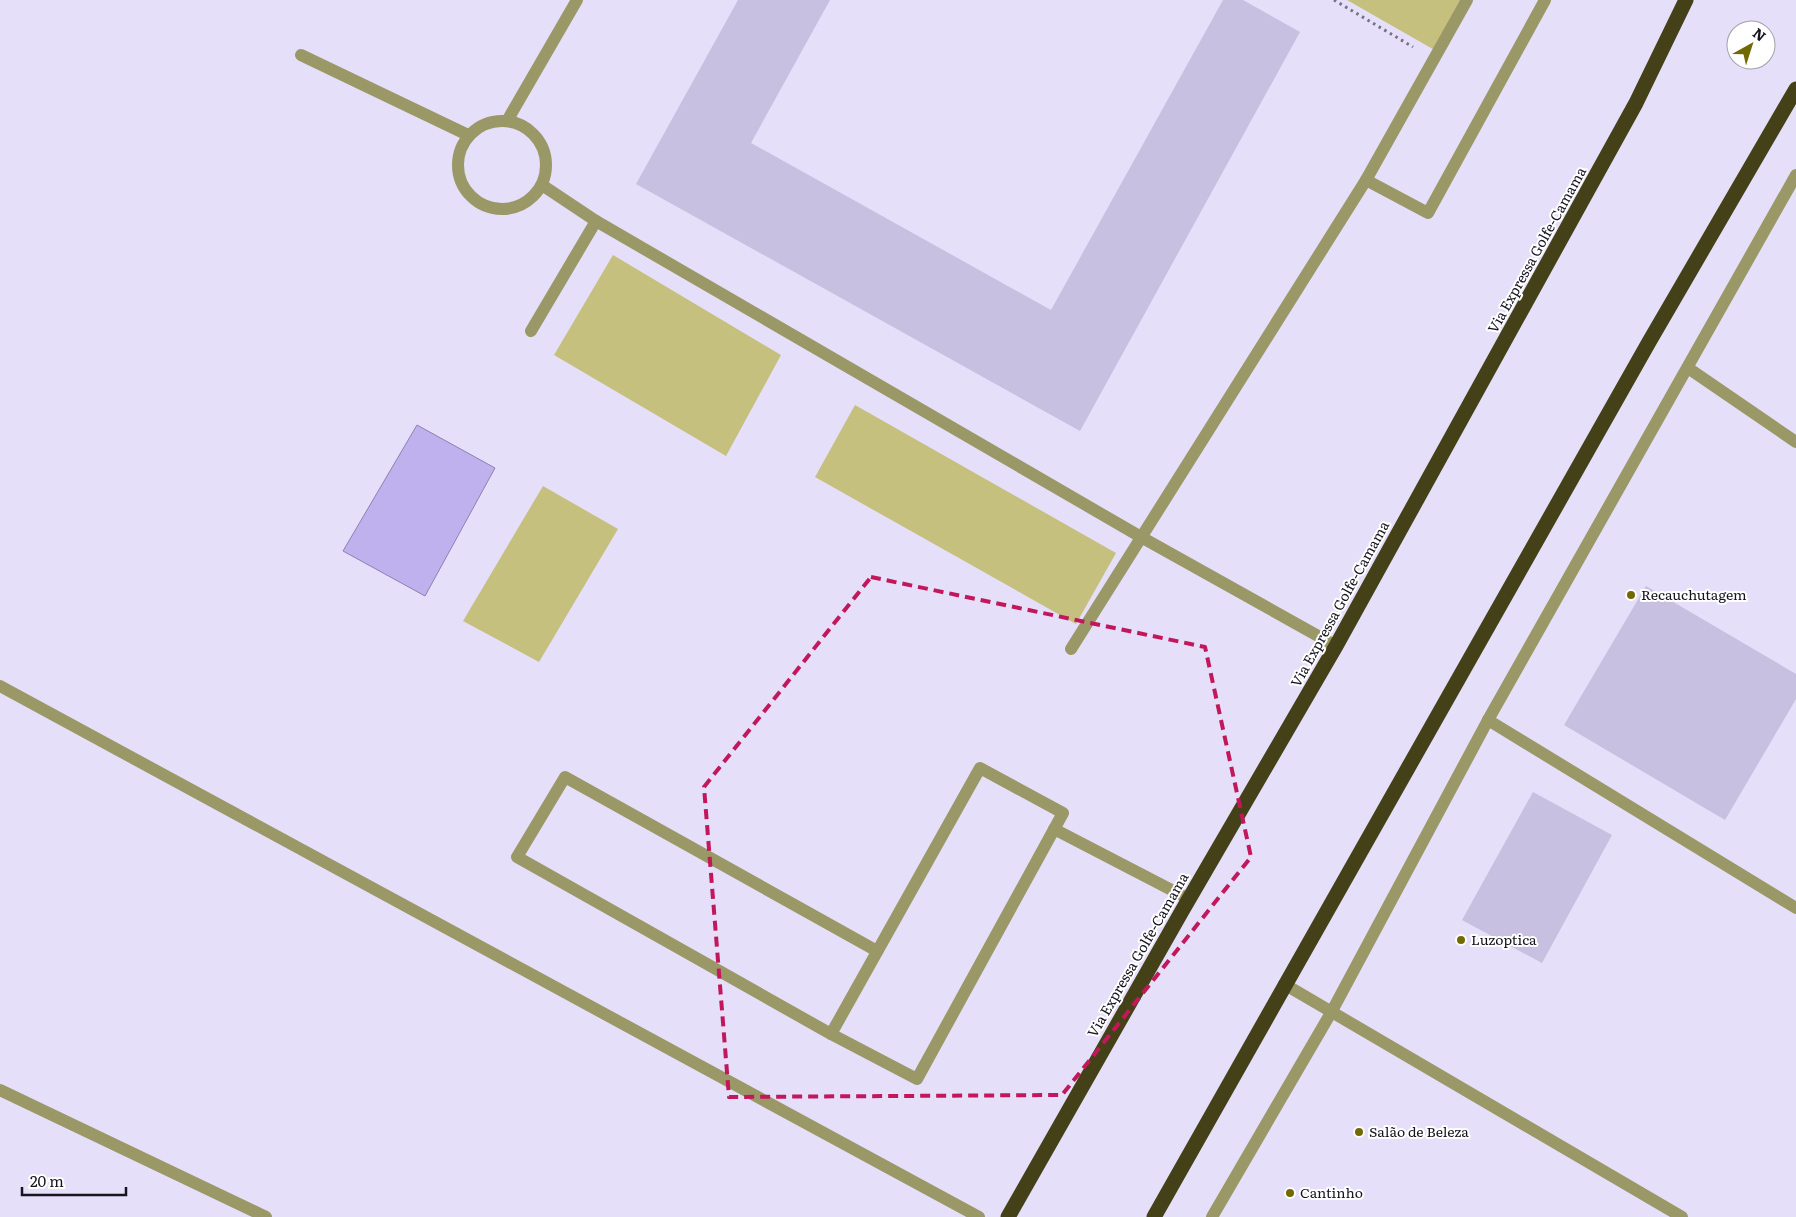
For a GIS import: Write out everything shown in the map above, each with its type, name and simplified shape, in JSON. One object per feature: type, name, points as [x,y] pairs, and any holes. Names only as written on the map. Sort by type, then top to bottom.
[{"type":"highway","name":"Via Expressa Golfe-Camama","points":[[1008,1217],[1336,646],[1636,103],[1686,0]]},
{"type":"highway","points":[[1154,1217],[1284,984],[1649,342],[1796,89]]},
{"type":"street","points":[[507,121],[576,0]]},
{"type":"street","points":[[1071,649],[1366,180],[1467,0]]},
{"type":"street","points":[[1366,180],[1428,213],[1545,0]]},
{"type":"street","points":[[301,55],[468,136]]},
{"type":"street","points":[[493,121],[507,121],[521,125],[541,144],[546,157],[546,172],[542,185],[533,197],[521,205],[506,210],[491,209],[477,202],[466,192],[459,178],[457,163],[460,148],[468,136],[480,126],[493,121]]},
{"type":"street","points":[[1212,1217],[1332,1011],[1488,720],[1796,175]]},
{"type":"street","points":[[542,185],[596,220],[1141,537],[1336,646]]},
{"type":"street","points":[[531,331],[596,220]]},
{"type":"street","points":[[1688,368],[1796,442]]},
{"type":"street","points":[[0,686],[979,1217]]},
{"type":"street","points":[[1488,720],[1796,908]]},
{"type":"street","points":[[831,1034],[878,951],[980,768],[1063,813],[917,1079],[831,1034],[517,857],[565,777],[878,951]]},
{"type":"street","points":[[1054,828],[1189,899]]},
{"type":"street","points":[[1284,984],[1682,1217]]},
{"type":"street","points":[[0,1090],[266,1217]]},
{"type":"path","points":[[1334,0],[1417,49]]},
{"type":"highlighted area","points":[[871,577],[1205,647],[1251,857],[1062,1095],[729,1097],[704,787]]},
{"type":"shaded area","points":[[1347,0],[1468,0],[1438,52]]},
{"type":"shaded area","points":[[613,255],[781,355],[726,456],[554,355]]},
{"type":"shaded area","points":[[855,405],[1116,553],[1076,624],[815,477]]},
{"type":"shaded area","points":[[417,425],[495,468],[425,596],[343,551]]},
{"type":"shaded area","points":[[543,486],[618,529],[539,662],[463,621]]},
{"type":"building","points":[[738,0],[830,0],[751,143],[1051,310],[1223,0],[1243,0],[1300,32],[1080,431],[636,184]]},
{"type":"building","points":[[1646,586],[1796,674],[1796,699],[1725,820],[1564,725]]},
{"type":"building","points":[[1533,792],[1612,835],[1542,963],[1462,920]]},
{"type":"place","name":"Recauchutagem","points":[[1631,595]]},
{"type":"place","name":"Luzoptica","points":[[1461,940]]},
{"type":"place","name":"Salão de Beleza","points":[[1359,1132]]},
{"type":"place","name":"Cantinho","points":[[1290,1193]]}]
